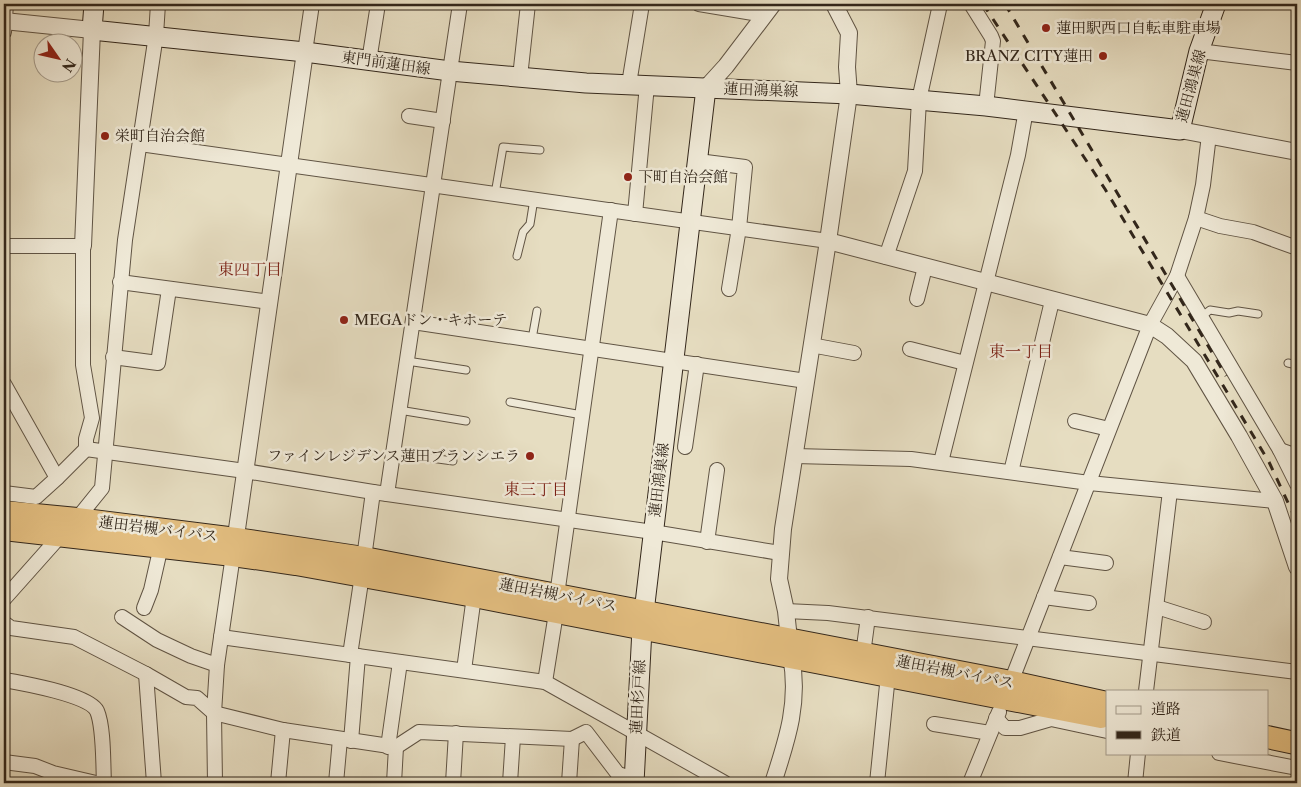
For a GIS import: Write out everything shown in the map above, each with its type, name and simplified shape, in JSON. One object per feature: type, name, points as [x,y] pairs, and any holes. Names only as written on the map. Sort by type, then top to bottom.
[{"type":"highway","name":"蓮田岩槻バイパス","points":[[4,512],[77,519],[234,547],[363,567],[790,648],[888,675],[1106,718]]},
{"type":"highway","name":"蓮田岩槻バイパス","points":[[4,529],[161,546],[234,547]]},
{"type":"highway","name":"蓮田岩槻バイパス","points":[[363,567],[474,596],[557,604]]},
{"type":"highway","name":"蓮田岩槻バイパス","points":[[790,648],[863,654],[1004,699],[1106,703]]},
{"type":"highway","points":[[1268,739],[1295,756]]},
{"type":"highway","points":[[1268,750],[1295,756]]},
{"type":"main road","points":[[92,30],[94,4]]},
{"type":"main road","name":"蓮田鴻巣線","points":[[643,620],[706,88],[849,94],[919,100],[1026,110],[1180,130],[1199,51],[1216,4]]},
{"type":"main road","name":"東門前蓮田線","points":[[92,30],[156,35],[520,78],[706,88]]},
{"type":"main road","name":"蓮田杉戸線","points":[[634,781],[643,620]]},
{"type":"street","points":[[4,493],[36,497],[86,450],[86,439],[92,418],[83,365],[83,246],[92,30],[4,25],[6,4]]},
{"type":"street","points":[[77,519],[102,488],[120,282],[156,35],[158,4]]},
{"type":"street","points":[[215,783],[214,713],[217,665],[312,4]]},
{"type":"street","points":[[369,61],[378,4]]},
{"type":"street","points":[[336,783],[345,740],[363,567],[380,493],[393,453],[460,4]]},
{"type":"street","points":[[520,78],[528,4]]},
{"type":"street","points":[[635,214],[642,4]]},
{"type":"street","points":[[699,4],[769,9]]},
{"type":"street","points":[[773,783],[789,735],[795,677],[786,611],[779,579],[780,553],[849,94],[847,67],[849,33],[834,4]]},
{"type":"street","points":[[886,257],[915,170],[919,100],[939,9],[936,4]]},
{"type":"street","points":[[971,4],[991,36],[992,41],[986,106]]},
{"type":"street","points":[[706,88],[726,66],[769,9]]},
{"type":"street","points":[[1199,51],[1297,63]]},
{"type":"street","points":[[941,462],[1018,154],[1026,110]]},
{"type":"street","points":[[409,116],[443,121]]},
{"type":"street","points":[[1180,130],[1297,152]]},
{"type":"street","points":[[970,783],[1150,325],[1177,276],[1196,218],[1203,185],[1209,135]]},
{"type":"street","points":[[140,144],[828,241],[1052,301],[1150,325],[1167,336],[1194,361],[1275,501],[1295,549],[1297,567]]},
{"type":"street","points":[[698,160],[745,167],[730,289]]},
{"type":"street","points":[[545,682],[611,210]]},
{"type":"street","points":[[1196,218],[1220,226],[1253,232],[1297,248]]},
{"type":"street","points":[[4,246],[83,246]]},
{"type":"street","points":[[917,299],[924,267]]},
{"type":"street","points":[[1177,276],[1280,450],[1297,484]]},
{"type":"street","points":[[120,282],[270,302]]},
{"type":"street","points":[[113,356],[158,363],[169,288]]},
{"type":"street","points":[[1011,472],[1052,301]]},
{"type":"street","points":[[413,322],[806,381]]},
{"type":"street","points":[[811,345],[854,353]]},
{"type":"street","points":[[910,349],[965,363]]},
{"type":"street","points":[[685,446],[697,364]]},
{"type":"street","points":[[4,384],[58,478]]},
{"type":"street","points":[[1075,420],[1109,429]]},
{"type":"street","points":[[86,450],[245,471],[380,493],[653,532],[780,553]]},
{"type":"street","points":[[1280,450],[1297,456]]},
{"type":"street","points":[[795,456],[911,459],[1088,483],[1275,501]]},
{"type":"street","points":[[706,542],[716,470]]},
{"type":"street","points":[[1146,690],[1170,490]]},
{"type":"street","points":[[4,599],[61,535]]},
{"type":"street","points":[[144,608],[151,590],[161,546]]},
{"type":"street","points":[[1060,557],[1106,563]]},
{"type":"street","points":[[464,670],[474,596]]},
{"type":"street","points":[[1044,597],[1089,603]]},
{"type":"street","points":[[1157,606],[1204,622]]},
{"type":"street","points":[[786,611],[828,613],[1297,672]]},
{"type":"street","points":[[122,617],[157,640],[191,656],[217,665]]},
{"type":"street","points":[[863,654],[868,618]]},
{"type":"street","points":[[4,623],[11,628],[74,637],[186,697],[197,698],[214,713],[283,730],[392,747],[419,732],[572,739],[586,732],[618,774],[634,781]]},
{"type":"street","points":[[221,637],[545,682],[636,735],[725,783]]},
{"type":"street","points":[[394,783],[392,747],[400,662]]},
{"type":"street","points":[[146,674],[154,783]]},
{"type":"street","points":[[877,783],[888,675]]},
{"type":"street","points":[[4,680],[86,701],[96,710],[100,724],[104,783]]},
{"type":"street","points":[[1004,699],[1005,728],[1020,728],[1051,719],[1106,731]]},
{"type":"street","points":[[934,724],[990,734]]},
{"type":"street","points":[[278,783],[283,730]]},
{"type":"street","points":[[453,783],[456,733]]},
{"type":"street","points":[[510,783],[513,737]]},
{"type":"street","points":[[569,783],[572,739]]},
{"type":"street","points":[[1135,783],[1138,754]]},
{"type":"street","points":[[1244,754],[1295,756]]},
{"type":"street","points":[[4,762],[35,766],[53,773],[96,783]]},
{"type":"lane","points":[[495,194],[504,147],[540,150]]},
{"type":"lane","points":[[517,256],[523,232],[530,224],[534,199]]},
{"type":"lane","points":[[1201,317],[1210,310],[1258,314]]},
{"type":"lane","points":[[532,339],[537,311]]},
{"type":"lane","points":[[407,361],[466,370]]},
{"type":"lane","points":[[1288,363],[1297,364]]},
{"type":"lane","points":[[510,402],[582,415]]},
{"type":"lane","points":[[399,410],[466,421]]},
{"type":"lane","points":[[393,453],[453,461]]},
{"type":"railway","points":[[983,4],[1105,189],[1269,462],[1297,522]]},
{"type":"railway","points":[[1005,4],[1226,376]]},
{"type":"place","name":"蓮田駅西口自転車駐車場","points":[[1046,28]]},
{"type":"place","name":"BRANZ CITY蓮田","points":[[1103,56]]},
{"type":"place","name":"栄町自治会館","points":[[105,136]]},
{"type":"place","name":"下町自治会館","points":[[628,177]]},
{"type":"place","name":"MEGAドン・キホーテ","points":[[344,320]]},
{"type":"place","name":"ファインレジデンス蓮田ブランシエラ","points":[[530,456]]},
{"type":"district","name":"東四丁目","points":[[250,269]]},
{"type":"district","name":"東一丁目","points":[[1021,351]]},
{"type":"district","name":"東三丁目","points":[[536,489]]}]
